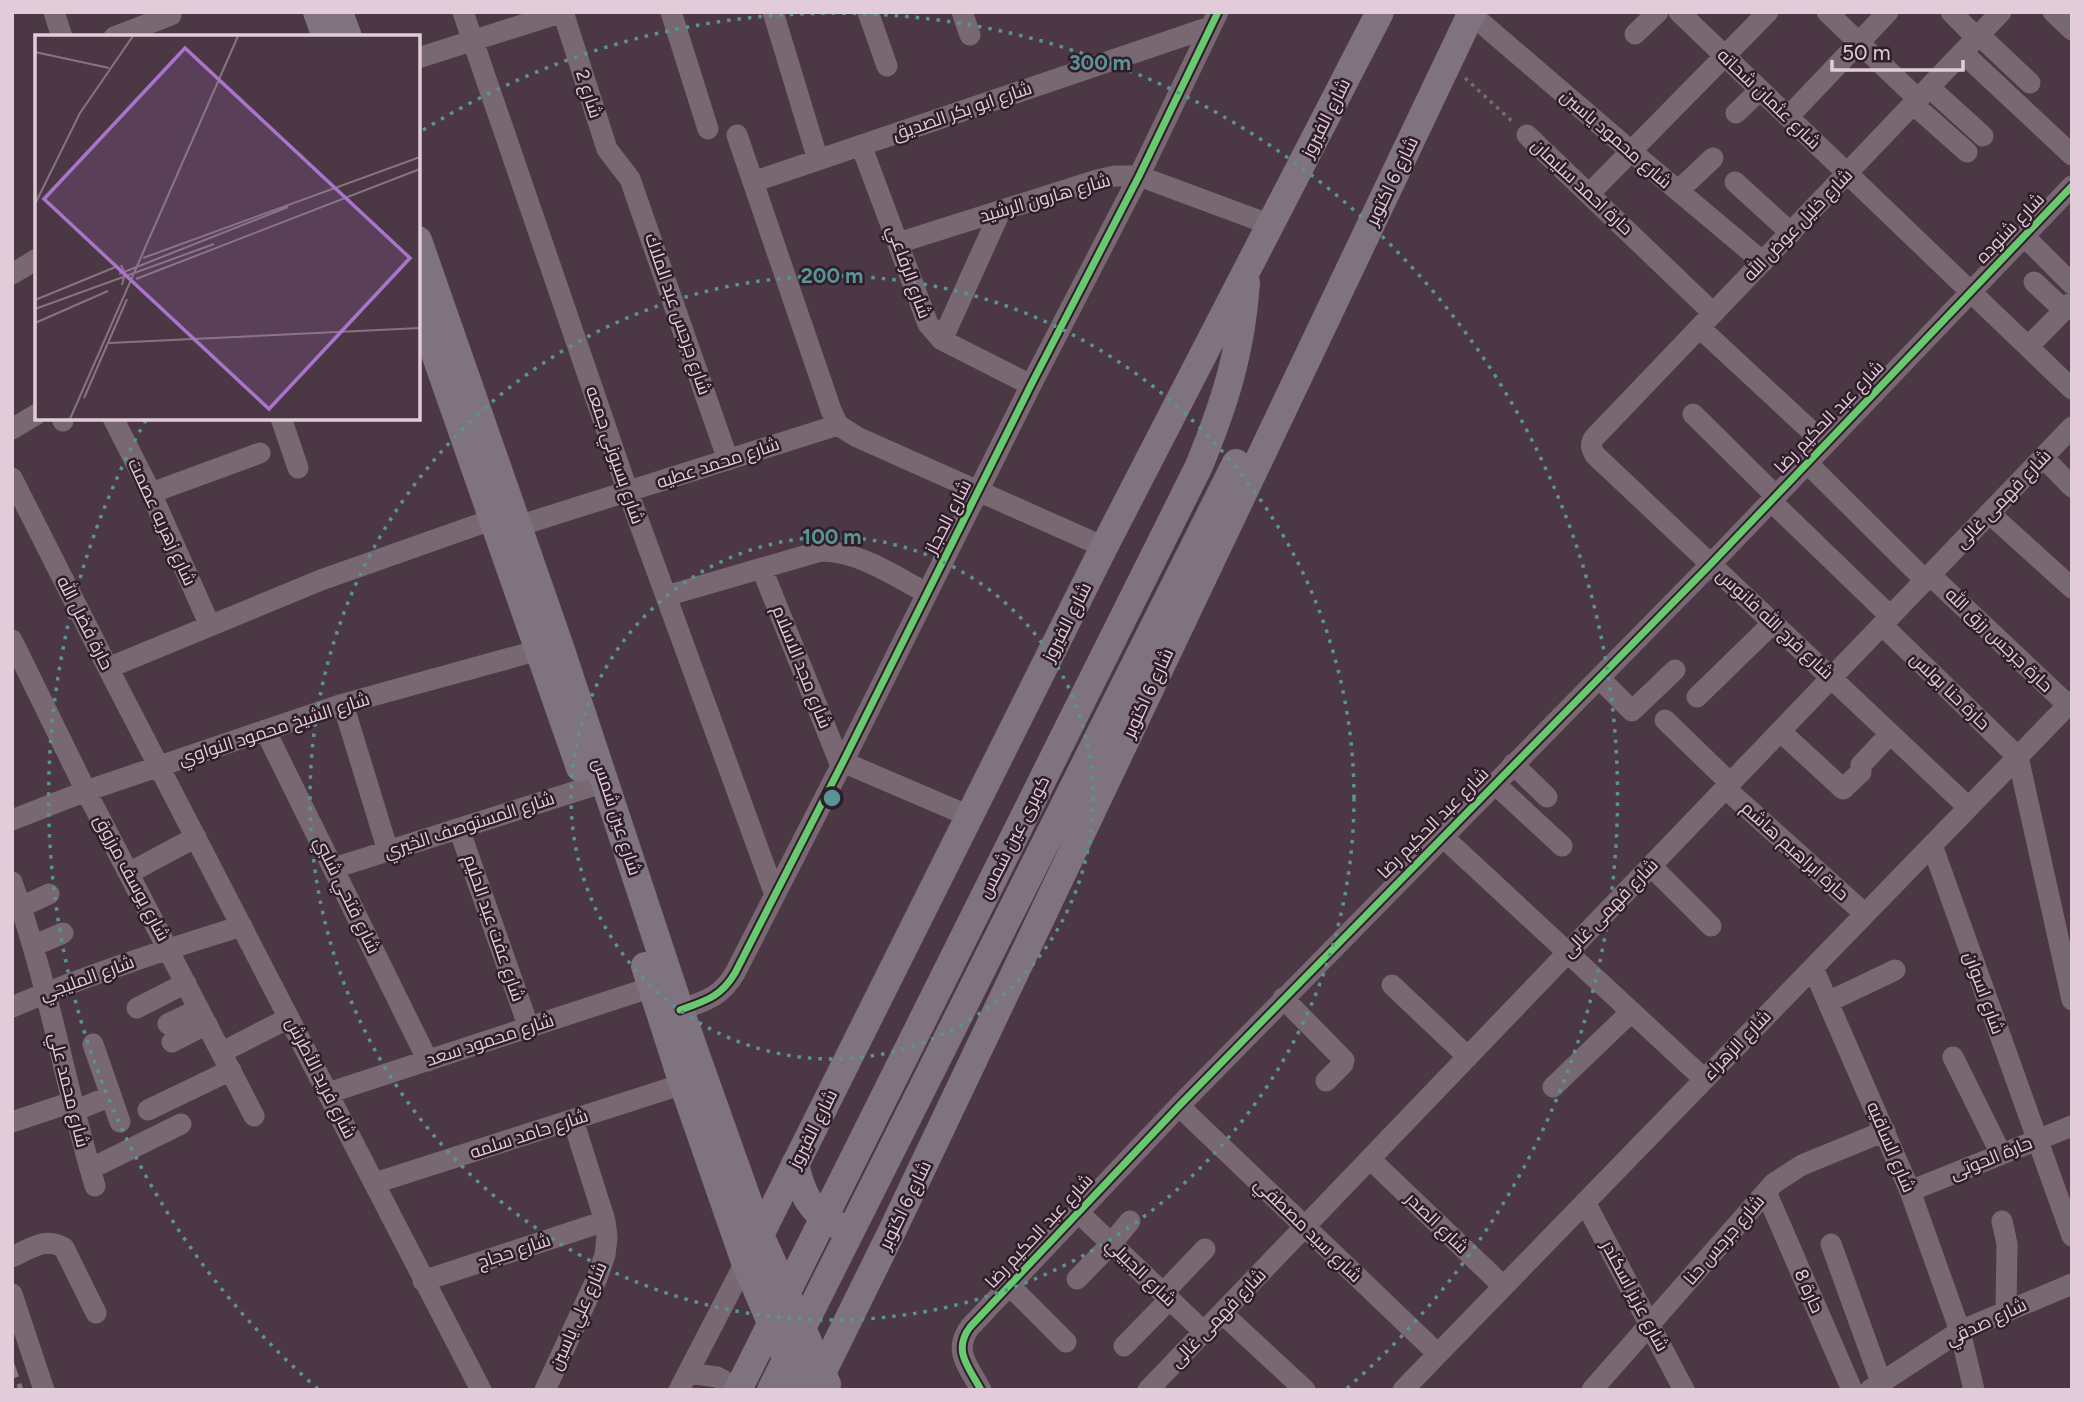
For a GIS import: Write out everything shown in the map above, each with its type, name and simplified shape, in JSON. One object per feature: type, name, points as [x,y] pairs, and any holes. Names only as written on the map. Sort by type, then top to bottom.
[{"type":"main road","points":[[317,12],[325,35]]},
{"type":"main road","points":[[339,12],[347,35]]},
{"type":"main road","name":"شارع الفيروز","points":[[760,1235],[1104,547],[1380,12]]},
{"type":"main road","name":"شارع 6 اكتوبر","points":[[822,1384],[894,1227],[1472,13]]},
{"type":"main road","name":"شارع عين شمس","points":[[420,246],[596,785],[760,1235],[822,1384]]},
{"type":"main road","name":"كوبرى عين شمس","points":[[740,1390],[1199,466],[1220,414],[1234,367],[1244,319],[1247,270]]},
{"type":"main road","name":"كوبرى عين شمس","points":[[771,1390],[1257,421],[1328,314]]},
{"type":"main road","name":"شارع عين شمس","points":[[420,315],[424,338],[509,519],[539,650],[596,785],[652,987],[683,1084],[745,1262],[800,1390]]},
{"type":"main road","points":[[795,1164],[800,1186],[811,1206],[829,1221],[849,1230],[872,1232],[894,1227]]},
{"type":"street","points":[[54,12],[61,35]]},
{"type":"street","name":"شارع بسيوني جمعه","points":[[463,12],[628,492],[775,895]]},
{"type":"street","points":[[420,57],[563,12]]},
{"type":"street","name":"شارع 2","points":[[563,12],[607,149],[624,170]]},
{"type":"street","points":[[671,12],[708,129]]},
{"type":"street","points":[[773,12],[818,160]]},
{"type":"street","points":[[869,12],[887,66]]},
{"type":"street","points":[[962,12],[970,36]]},
{"type":"street","points":[[1635,34],[1658,12]]},
{"type":"street","name":"شارع عثمان شحاته","points":[[1679,12],[2072,390]]},
{"type":"street","points":[[1590,193],[1768,12]]},
{"type":"street","points":[[1827,12],[1921,98],[1967,152]]},
{"type":"street","points":[[1788,117],[1888,12]]},
{"type":"street","points":[[1951,12],[1973,42],[2072,155]]},
{"type":"street","name":"شارع خليل عوض الله","points":[[1594,438],[2001,12]]},
{"type":"street","points":[[2053,12],[2072,30]]},
{"type":"street","name":"شارع محمود ياسين","points":[[1472,13],[1763,262]]},
{"type":"street","points":[[119,35],[171,15]]},
{"type":"street","name":"شارع ابو بكر الصديق","points":[[753,182],[1214,20]]},
{"type":"street","name":"شارع الحجاز","points":[[680,1010],[712,999],[727,987],[1139,176],[1214,20]]},
{"type":"street","points":[[1973,42],[2030,83]]},
{"type":"street","points":[[1735,113],[1760,90]]},
{"type":"street","points":[[1921,98],[1983,135]]},
{"type":"street","points":[[737,135],[838,425],[857,437],[1104,547]]},
{"type":"street","name":"حارة احمد سليمان","points":[[1527,135],[1590,193],[1825,444]]},
{"type":"street","name":"شارع الرفاعي","points":[[861,145],[928,324],[942,340]]},
{"type":"street","points":[[1678,191],[1713,158]]},
{"type":"street","name":"شارع جرجس عبد الملاك","points":[[624,170],[635,192],[728,460]]},
{"type":"street","name":"شارع هارون الرشيد","points":[[898,243],[1115,176],[1139,176],[1271,225]]},
{"type":"street","points":[[1735,182],[1791,233]]},
{"type":"street","name":"شارع شنوده","points":[[1970,292],[2072,186]]},
{"type":"street","points":[[1001,210],[942,340],[1031,385]]},
{"type":"street","points":[[2024,236],[2072,284]]},
{"type":"street","points":[[12,274],[35,262]]},
{"type":"street","points":[[2028,347],[2068,306],[2034,282]]},
{"type":"street","name":"شارع عبد الحكيم رضا","points":[[981,1390],[963,1356],[960,1347],[962,1337],[1179,1106],[1711,564],[1970,292]]},
{"type":"street","name":"حارة حنا بولس","points":[[1693,414],[1886,621],[2018,757]]},
{"type":"street","points":[[12,429],[35,415]]},
{"type":"street","name":"شارع زهريه عصمت","points":[[114,420],[151,493],[209,626]]},
{"type":"street","points":[[282,420],[298,468]]},
{"type":"street","name":"شارع محمد عطيه","points":[[108,668],[321,580],[509,519],[628,492],[838,425]]},
{"type":"street","name":"شارع فهمى غالى","points":[[1148,1390],[2072,427]]},
{"type":"street","name":"شارع فرج الله فانوس","points":[[1594,438],[1591,450],[1595,455],[1968,807]]},
{"type":"street","points":[[151,493],[260,453]]},
{"type":"street","points":[[2043,457],[2072,487]]},
{"type":"street","name":"حارة جرجس رزق الله","points":[[1807,463],[1928,577],[2070,703]]},
{"type":"street","name":"حارة فضل الله","points":[[12,478],[160,767]]},
{"type":"street","points":[[1989,513],[2072,588]]},
{"type":"street","points":[[666,596],[821,551],[851,555],[927,593]]},
{"type":"street","name":"شارع مجد الاسلام","points":[[762,569],[842,764]]},
{"type":"street","points":[[1697,697],[1773,622]]},
{"type":"street","name":"شارع يوسف مرزوق","points":[[12,640],[86,791],[254,1116]]},
{"type":"street","name":"شارع الشيخ محمود النواوي","points":[[12,820],[86,791],[343,704],[539,650]]},
{"type":"street","points":[[1599,678],[1632,711],[1675,670]]},
{"type":"street","name":"شارع الزهراء","points":[[1403,1390],[2070,703]]},
{"type":"street","points":[[343,704],[388,851]]},
{"type":"street","name":"حارة ابراهيم هاشم","points":[[1665,720],[1728,786],[1865,914]]},
{"type":"street","name":"شارع فتحي شلبي","points":[[265,730],[428,1060]]},
{"type":"street","points":[[1780,731],[1843,789],[1861,772],[1861,765],[1890,734]]},
{"type":"street","points":[[2018,757],[2072,1000]]},
{"type":"street","points":[[842,764],[969,816]]},
{"type":"street","points":[[1513,764],[1547,797]]},
{"type":"street","name":"شارع فريد الأطرش","points":[[160,767],[481,1390]]},
{"type":"street","points":[[1494,783],[1562,846]]},
{"type":"street","name":"شارع المستوصف الخيري","points":[[334,869],[596,785]]},
{"type":"street","name":"شارع عفت عبد الحليم","points":[[459,829],[529,1028]]},
{"type":"street","points":[[1442,836],[1704,1079]]},
{"type":"street","points":[[129,873],[196,837]]},
{"type":"street","name":"شارع اسوان","points":[[1931,845],[2072,1236]]},
{"type":"street","points":[[1651,866],[1711,926]]},
{"type":"street","name":"شارع محمد علي","points":[[12,882],[33,946],[92,1177],[181,1124]]},
{"type":"street","points":[[21,907],[49,894]]},
{"type":"street","name":"شارع المليجي","points":[[12,1007],[169,948],[242,926]]},
{"type":"street","points":[[33,946],[63,933]]},
{"type":"street","name":"شارع الساقيه","points":[[1812,968],[1910,1191],[1960,1331],[1973,1390]]},
{"type":"street","points":[[1828,1002],[1895,970]]},
{"type":"street","points":[[137,1008],[187,983]]},
{"type":"street","points":[[1392,985],[1468,1057]]},
{"type":"street","name":"شارع محمود سعد","points":[[328,1093],[652,987]]},
{"type":"street","points":[[1283,999],[1344,1060],[1326,1081]]},
{"type":"street","points":[[1553,1087],[1632,1012]]},
{"type":"street","points":[[170,1033],[203,1016]]},
{"type":"street","points":[[148,1110],[289,1018]]},
{"type":"street","points":[[93,1044],[120,1122]]},
{"type":"street","points":[[1953,1057],[2001,1154]]},
{"type":"street","name":"شارع حامد سلمه","points":[[375,1183],[683,1084]]},
{"type":"street","points":[[12,1122],[111,1096]]},
{"type":"street","name":"شارع سيد مصطفي","points":[[1179,1106],[1437,1354]]},
{"type":"street","name":"شارع علي ياسين","points":[[545,1390],[597,1278],[605,1255],[607,1237],[605,1221],[573,1120]]},
{"type":"street","name":"حارة الحوتى","points":[[1910,1191],[2072,1126]]},
{"type":"street","name":"شارع جرجس حنا","points":[[1592,1390],[1774,1183],[1802,1166],[1885,1131]]},
{"type":"street","name":"شارع الصدر","points":[[1370,1159],[1503,1286]]},
{"type":"street","name":"حارة 8","points":[[1766,1192],[1852,1390]]},
{"type":"street","name":"شارع عزيز اسكندر","points":[[1585,1202],[1684,1390]]},
{"type":"street","name":"شارع الجبيلي","points":[[1078,1212],[1204,1332]]},
{"type":"street","name":"شارع حجاج","points":[[423,1281],[605,1221]]},
{"type":"street","points":[[1077,1279],[1130,1221]]},
{"type":"street","points":[[2002,1222],[2007,1244],[2006,1311]]},
{"type":"street","points":[[683,1381],[760,1235]]},
{"type":"street","points":[[12,1257],[47,1242],[57,1243],[64,1248],[96,1313]]},
{"type":"street","points":[[1831,1244],[1875,1386]]},
{"type":"street","points":[[1124,1346],[1205,1249]]},
{"type":"street","name":"شارع صدقي","points":[[1875,1386],[1960,1331],[2072,1284]]},
{"type":"street","points":[[1009,1285],[1066,1342]]},
{"type":"street","points":[[12,1294],[44,1390]]},
{"type":"street","points":[[1222,1313],[1305,1390]]},
{"type":"street","points":[[683,1381],[717,1377],[740,1390]]},
{"type":"railway","points":[[12,1364],[21,1390]]},
{"type":"cycle path","points":[[680,1010],[718,993],[735,973],[1139,176],[1218,12]]},
{"type":"cycle path","points":[[981,1390],[962,1351],[962,1344],[970,1327],[1179,1106],[1711,564],[2072,186]]}]
